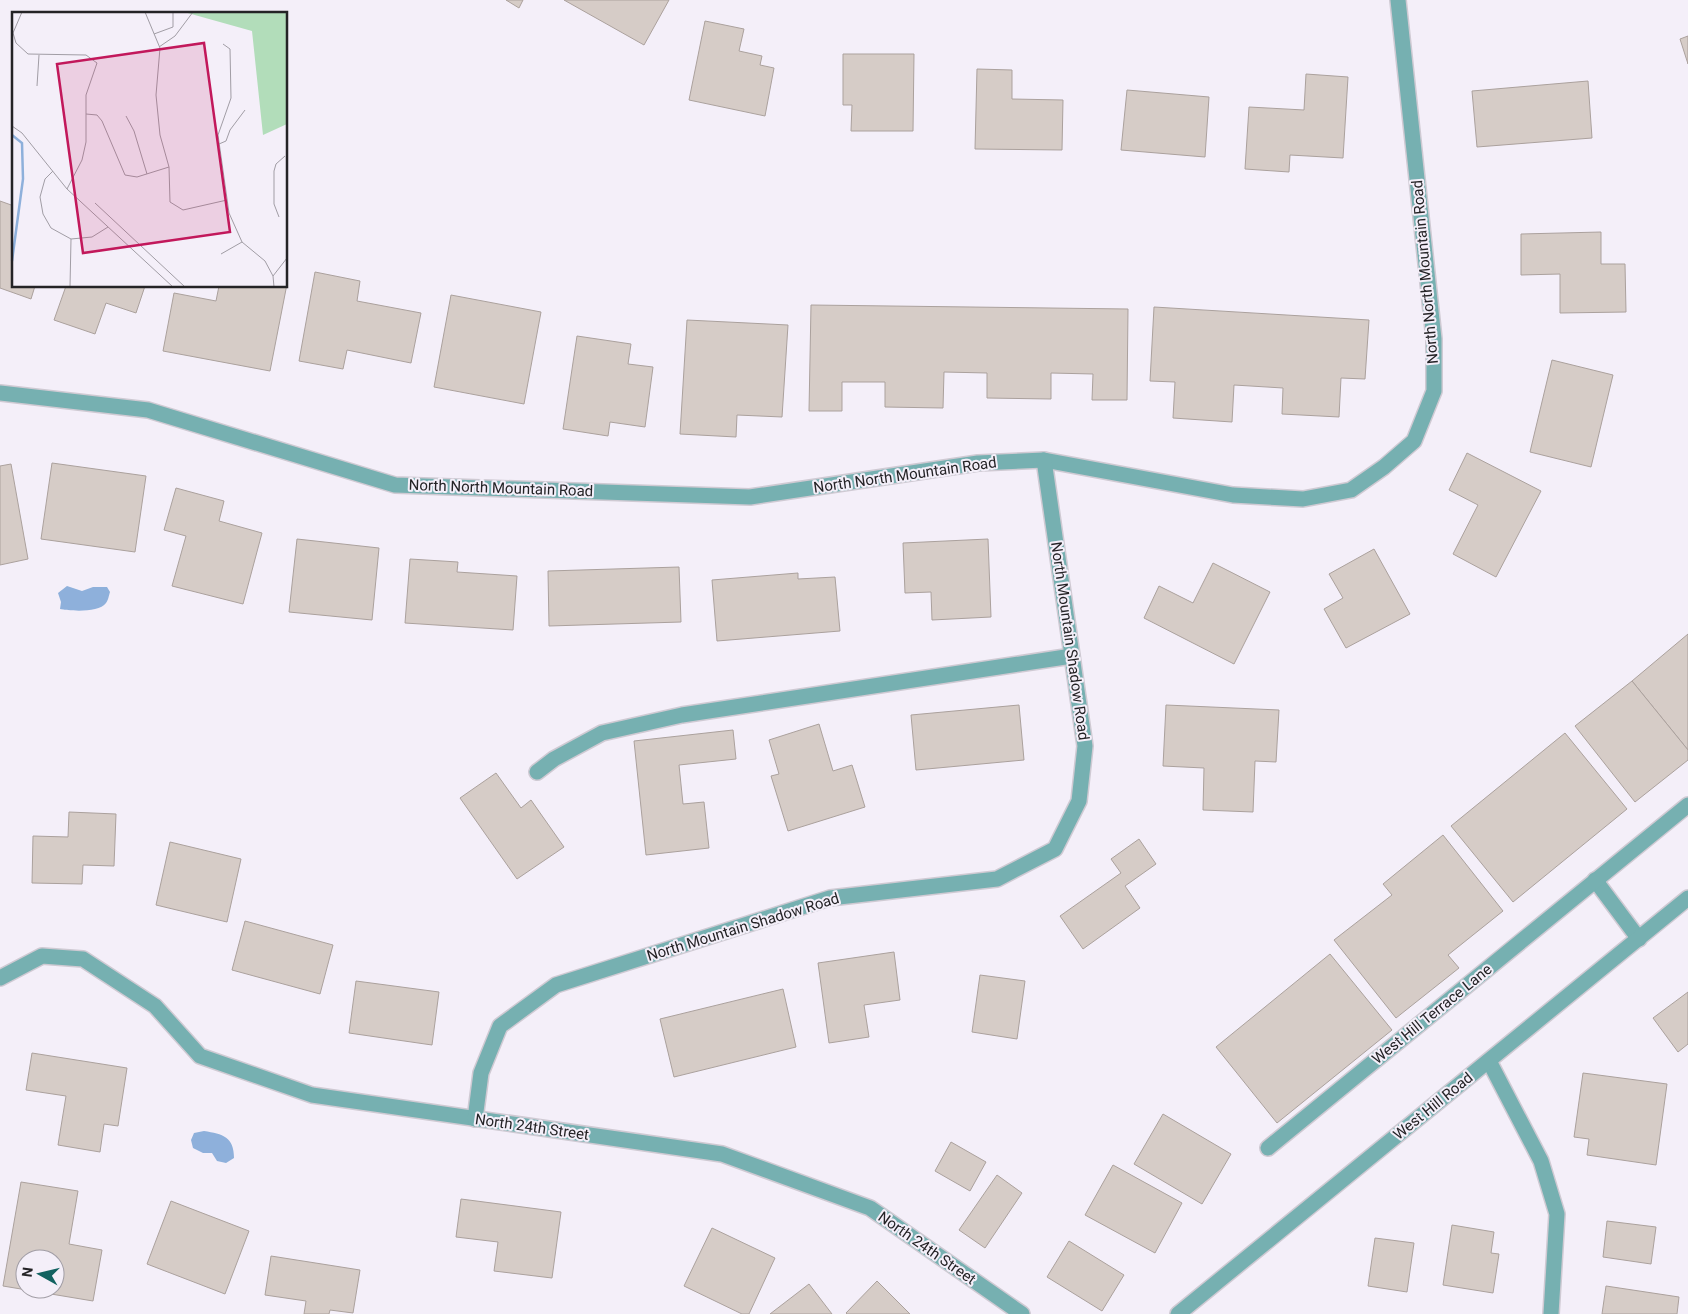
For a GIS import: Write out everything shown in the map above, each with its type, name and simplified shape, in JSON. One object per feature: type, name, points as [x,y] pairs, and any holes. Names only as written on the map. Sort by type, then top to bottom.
[{"type":"street","name":"North North Mountain Road","points":[[0,394],[148,410],[395,485],[750,497],[978,463],[1044,460],[1233,496],[1303,499],[1351,490],[1384,467],[1414,441],[1434,391],[1434,339],[1398,0]]},
{"type":"street","name":"North Mountain Shadow Road","points":[[475,1119],[481,1073],[500,1026],[556,985],[830,898],[997,879],[1055,849],[1079,801],[1085,746],[1044,460]]},
{"type":"street","points":[[537,772],[554,758],[602,733],[682,715],[1072,656]]},
{"type":"street","name":"West Hill Terrace Lane","points":[[1268,1148],[1688,805]]},
{"type":"street","points":[[1596,880],[1638,939]]},
{"type":"street","name":"West Hill Road","points":[[1178,1314],[1688,898]]},
{"type":"street","name":"North 24th Street","points":[[0,978],[42,956],[83,959],[154,1006],[200,1056],[312,1095],[722,1154],[870,1208],[1022,1314]]},
{"type":"street","points":[[1489,1061],[1541,1161],[1557,1214],[1552,1314]]},
{"type":"water","points":[[67,586],[82,591],[93,587],[107,587],[110,592],[106,603],[97,608],[77,611],[60,609],[61,602],[58,593]]},
{"type":"water","points":[[204,1131],[222,1135],[230,1141],[234,1158],[226,1163],[217,1161],[212,1153],[203,1153],[193,1148],[191,1140],[194,1133]]},
{"type":"building","points":[[506,0],[523,0],[519,8]]},
{"type":"building","points":[[564,0],[669,0],[644,45]]},
{"type":"building","points":[[705,21],[744,29],[739,51],[762,56],[760,65],[774,68],[765,116],[689,100]]},
{"type":"building","points":[[1688,36],[1688,64],[1680,39]]},
{"type":"building","points":[[843,54],[914,54],[913,131],[851,131],[852,105],[843,105]]},
{"type":"building","points":[[977,69],[1012,70],[1012,99],[1063,100],[1062,150],[975,149]]},
{"type":"building","points":[[1306,74],[1348,77],[1343,158],[1290,155],[1289,172],[1245,169],[1249,107],[1304,110]]},
{"type":"building","points":[[1588,81],[1592,138],[1477,147],[1472,91]]},
{"type":"building","points":[[1127,90],[1209,97],[1205,157],[1121,150]]},
{"type":"building","points":[[0,201],[12,205],[12,288],[34,288],[31,299],[0,288]]},
{"type":"building","points":[[1601,232],[1601,264],[1625,264],[1626,312],[1560,313],[1560,274],[1521,275],[1521,234]]},
{"type":"building","points":[[315,272],[360,281],[357,301],[421,313],[411,363],[347,350],[343,369],[299,361]]},
{"type":"building","points":[[65,288],[144,288],[136,313],[106,303],[95,334],[54,320]]},
{"type":"building","points":[[219,288],[286,288],[270,371],[163,351],[174,293],[216,301]]},
{"type":"building","points":[[451,295],[541,312],[524,404],[434,387]]},
{"type":"building","points":[[811,305],[1128,309],[1127,400],[1092,400],[1093,374],[1051,373],[1051,399],[987,398],[987,373],[944,372],[943,408],[885,407],[885,382],[842,382],[842,411],[809,411]]},
{"type":"building","points":[[1154,307],[1369,320],[1365,379],[1341,378],[1339,417],[1282,414],[1283,388],[1234,385],[1232,422],[1173,418],[1175,382],[1150,381]]},
{"type":"building","points":[[687,320],[788,325],[782,417],[737,415],[736,437],[680,434]]},
{"type":"building","points":[[577,336],[631,344],[628,364],[653,367],[645,427],[610,422],[608,436],[563,429]]},
{"type":"building","points":[[1552,360],[1613,375],[1591,467],[1530,452]]},
{"type":"building","points":[[1467,453],[1541,491],[1496,577],[1453,554],[1478,505],[1449,490]]},
{"type":"building","points":[[52,463],[146,476],[135,552],[41,539]]},
{"type":"building","points":[[11,464],[28,559],[0,565],[0,466]]},
{"type":"building","points":[[176,488],[224,501],[219,521],[262,533],[243,604],[172,586],[186,536],[164,530]]},
{"type":"building","points":[[297,539],[379,548],[372,620],[289,612]]},
{"type":"building","points":[[988,539],[991,617],[932,620],[931,592],[905,593],[903,543]]},
{"type":"building","points":[[1374,549],[1410,614],[1346,648],[1324,609],[1343,598],[1329,574]]},
{"type":"building","points":[[410,559],[458,562],[457,572],[517,576],[513,630],[405,623]]},
{"type":"building","points":[[1213,563],[1270,592],[1234,664],[1144,618],[1159,586],[1193,603]]},
{"type":"building","points":[[679,567],[681,622],[549,626],[548,571]]},
{"type":"building","points":[[798,573],[798,579],[835,577],[840,631],[717,641],[712,580]]},
{"type":"building","points":[[1688,634],[1688,750],[1632,681]]},
{"type":"building","points":[[1632,681],[1688,750],[1688,760],[1635,802],[1575,726]]},
{"type":"building","points":[[1019,705],[1024,760],[916,770],[911,715]]},
{"type":"building","points":[[1166,705],[1279,710],[1276,762],[1255,761],[1253,812],[1203,810],[1204,768],[1163,766]]},
{"type":"building","points":[[819,724],[833,771],[852,765],[865,807],[788,831],[771,776],[779,774],[769,740]]},
{"type":"building","points":[[733,730],[736,759],[679,765],[683,804],[704,802],[709,848],[646,855],[634,741]]},
{"type":"building","points":[[1565,733],[1627,809],[1513,902],[1451,826]]},
{"type":"building","points":[[496,773],[521,808],[531,800],[564,847],[517,879],[460,798]]},
{"type":"building","points":[[69,812],[116,814],[114,866],[83,865],[82,884],[32,883],[33,836],[68,837]]},
{"type":"building","points":[[1443,835],[1503,911],[1448,955],[1459,968],[1396,1018],[1334,940],[1392,895],[1383,884]]},
{"type":"building","points":[[1139,839],[1156,864],[1125,886],[1140,908],[1083,949],[1060,916],[1121,873],[1111,859]]},
{"type":"building","points":[[170,842],[241,859],[227,922],[156,905]]},
{"type":"building","points":[[245,921],[333,945],[320,994],[232,970]]},
{"type":"building","points":[[894,952],[900,1000],[864,1005],[869,1037],[829,1043],[818,963]]},
{"type":"building","points":[[1330,954],[1392,1030],[1277,1123],[1216,1047]]},
{"type":"building","points":[[980,975],[1025,981],[1017,1039],[972,1032]]},
{"type":"building","points":[[356,981],[439,992],[432,1045],[349,1033]]},
{"type":"building","points":[[783,989],[796,1047],[674,1077],[660,1019]]},
{"type":"building","points":[[1688,992],[1688,1044],[1678,1052],[1653,1018]]},
{"type":"building","points":[[32,1053],[127,1068],[118,1126],[104,1124],[100,1152],[58,1145],[66,1096],[26,1090]]},
{"type":"building","points":[[1583,1073],[1667,1084],[1656,1165],[1587,1155],[1589,1139],[1574,1137]]},
{"type":"building","points":[[1163,1114],[1231,1154],[1202,1204],[1134,1164]]},
{"type":"building","points":[[951,1142],[986,1162],[970,1191],[935,1171]]},
{"type":"building","points":[[1113,1165],[1182,1203],[1155,1253],[1085,1215]]},
{"type":"building","points":[[997,1175],[1022,1193],[985,1248],[959,1230]]},
{"type":"building","points":[[21,1182],[78,1191],[69,1244],[102,1250],[93,1301],[65,1296],[65,1249],[15,1249],[15,1288],[3,1286]]},
{"type":"building","points":[[461,1199],[561,1212],[552,1278],[494,1271],[498,1242],[456,1237]]},
{"type":"building","points":[[171,1201],[249,1231],[225,1294],[147,1264]]},
{"type":"building","points":[[1607,1221],[1656,1227],[1651,1264],[1603,1257]]},
{"type":"building","points":[[1452,1225],[1494,1232],[1491,1253],[1499,1254],[1493,1293],[1443,1285]]},
{"type":"building","points":[[712,1228],[775,1258],[749,1314],[742,1314],[684,1286]]},
{"type":"building","points":[[1375,1238],[1414,1243],[1407,1292],[1368,1286]]},
{"type":"building","points":[[1069,1241],[1124,1275],[1102,1311],[1047,1277]]},
{"type":"building","points":[[271,1256],[360,1270],[353,1313],[330,1310],[329,1314],[304,1314],[306,1301],[265,1295]]},
{"type":"building","points":[[877,1281],[910,1314],[846,1313]]},
{"type":"building","points":[[809,1284],[832,1314],[770,1314]]},
{"type":"building","points":[[1606,1286],[1679,1297],[1677,1314],[1602,1314]]}]
